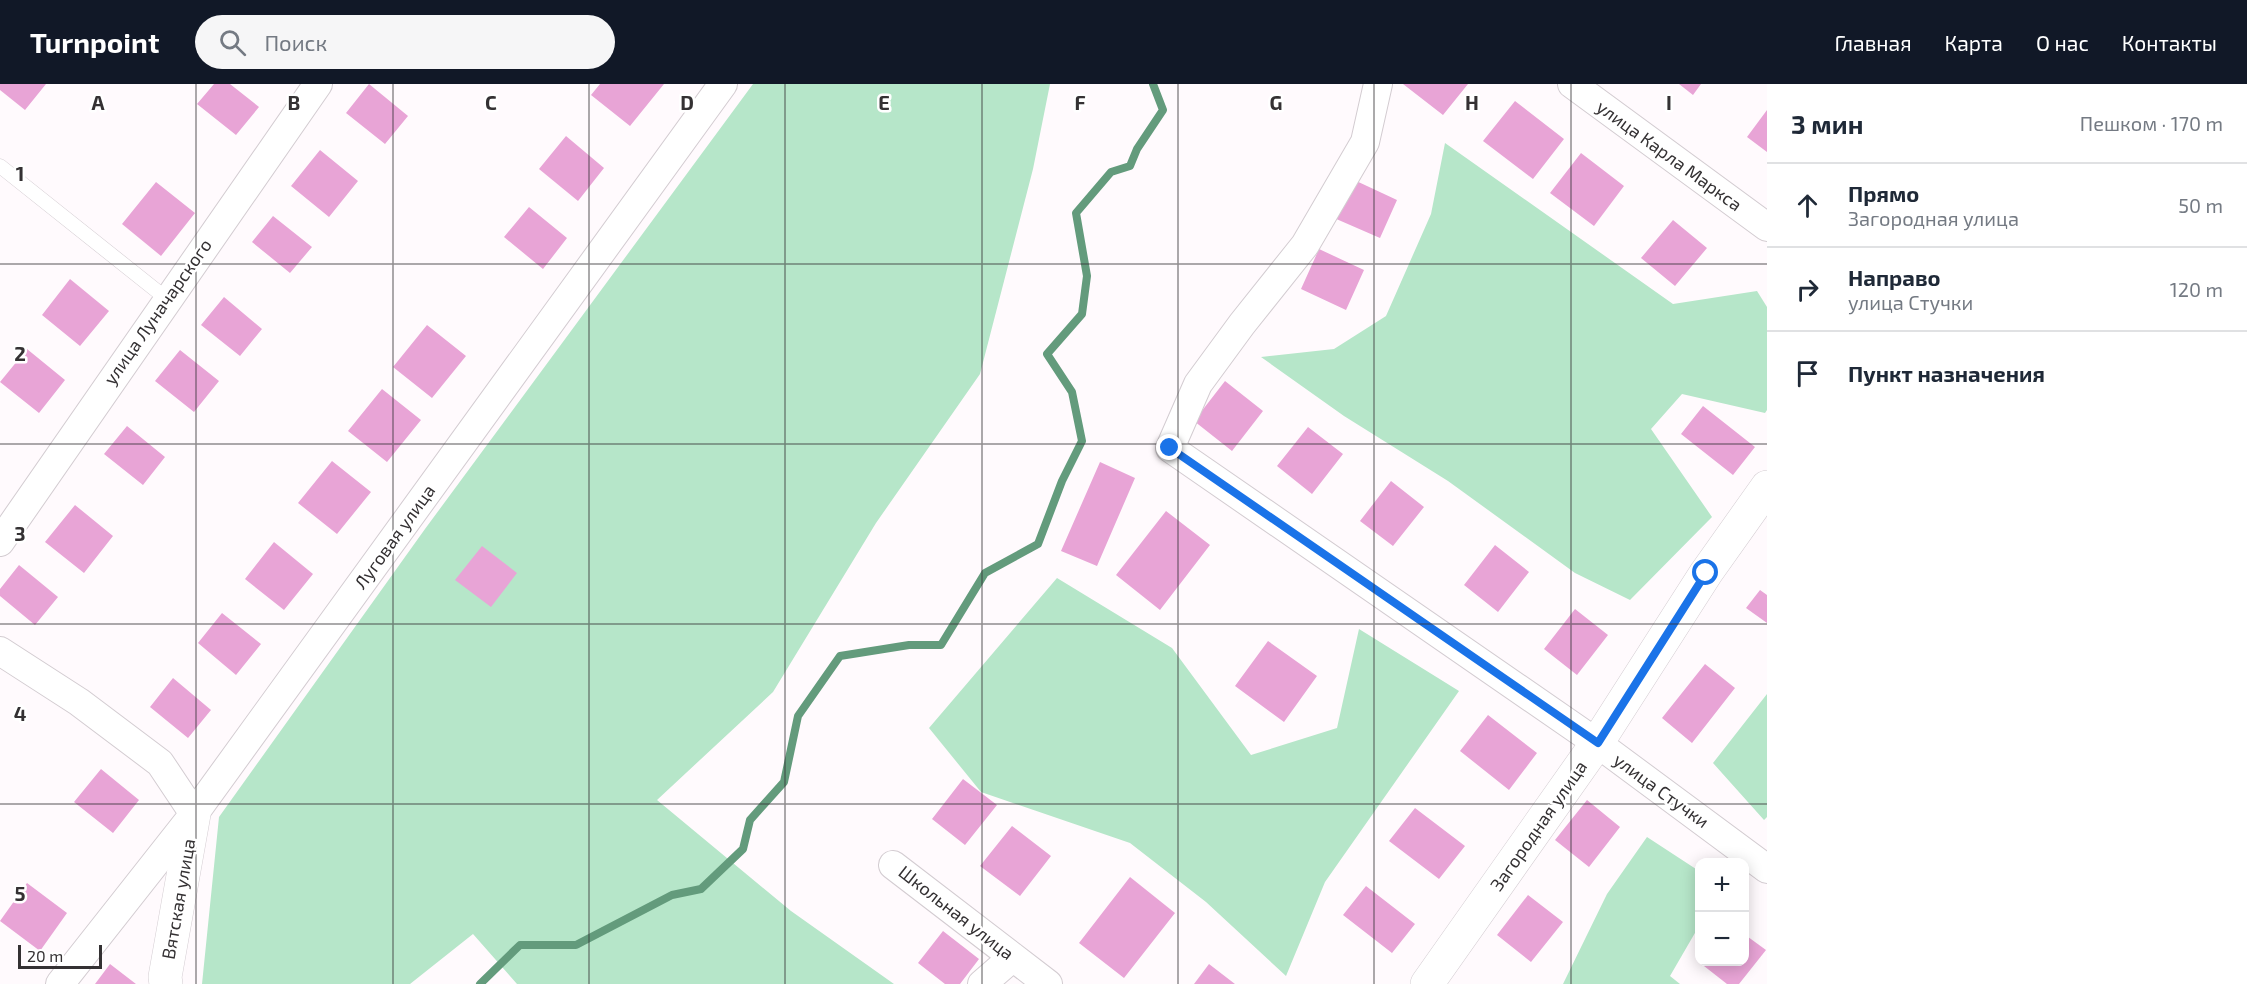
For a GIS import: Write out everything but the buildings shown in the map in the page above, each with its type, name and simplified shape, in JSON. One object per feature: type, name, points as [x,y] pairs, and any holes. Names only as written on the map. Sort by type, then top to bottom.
[{"type":"street","name":"улица Луначарского","points":[[0,542],[318,84]]},
{"type":"street","name":"Луговая улица","points":[[60,984],[194,814],[723,84]]},
{"type":"street","name":"улица Стучки","points":[[1378,84],[1365,142],[1305,245],[1198,384],[1170,448],[1598,743],[1767,869]]},
{"type":"street","name":"улица Карла Маркса","points":[[1572,84],[1767,227]]},
{"type":"street","name":"Загородная улица","points":[[1427,984],[1598,743],[1706,573],[1767,487]]},
{"type":"street","points":[[0,651],[79,702],[160,763],[194,814]]},
{"type":"street","name":"Вятская улица","points":[[166,984],[165,978],[194,814]]},
{"type":"street","name":"Школьная улица","points":[[892,864],[1048,984]]},
{"type":"street","points":[[982,984],[1013,957]]},
{"type":"lane","points":[[0,166],[167,299]]},
{"type":"green space","points":[[753,84],[1050,84],[1033,169],[980,374],[876,523],[773,692],[657,800],[791,911],[894,984],[517,984],[473,934],[410,984],[202,984],[219,817],[425,529]]},
{"type":"green space","points":[[1445,143],[1673,304],[1757,291],[1767,307],[1767,410],[1765,413],[1682,394],[1651,429],[1712,517],[1630,600],[1575,573],[1448,481],[1344,416],[1261,357],[1334,349],[1386,316],[1431,214]]},
{"type":"green space","points":[[1057,578],[1172,648],[1251,755],[1337,728],[1359,629],[1459,691],[1325,882],[1286,976],[1206,902],[1130,843],[981,792],[929,728]]},
{"type":"green space","points":[[1767,694],[1767,817],[1764,820],[1713,763]]},
{"type":"green space","points":[[1647,837],[1695,868],[1695,933],[1670,976],[1680,984],[1563,984],[1607,894]]},
{"type":"waterway","points":[[480,984],[520,945],[576,945],[672,895],[701,889],[743,849],[750,820],[784,782],[798,716],[840,656],[909,645],[941,645],[985,573],[1038,544],[1062,481],[1082,441],[1072,392],[1047,354],[1082,314],[1087,276],[1076,213],[1111,172],[1130,166],[1137,149],[1163,110],[1153,84]]},
{"type":"route","points":[[1170,448],[1598,743],[1706,573]]}]
